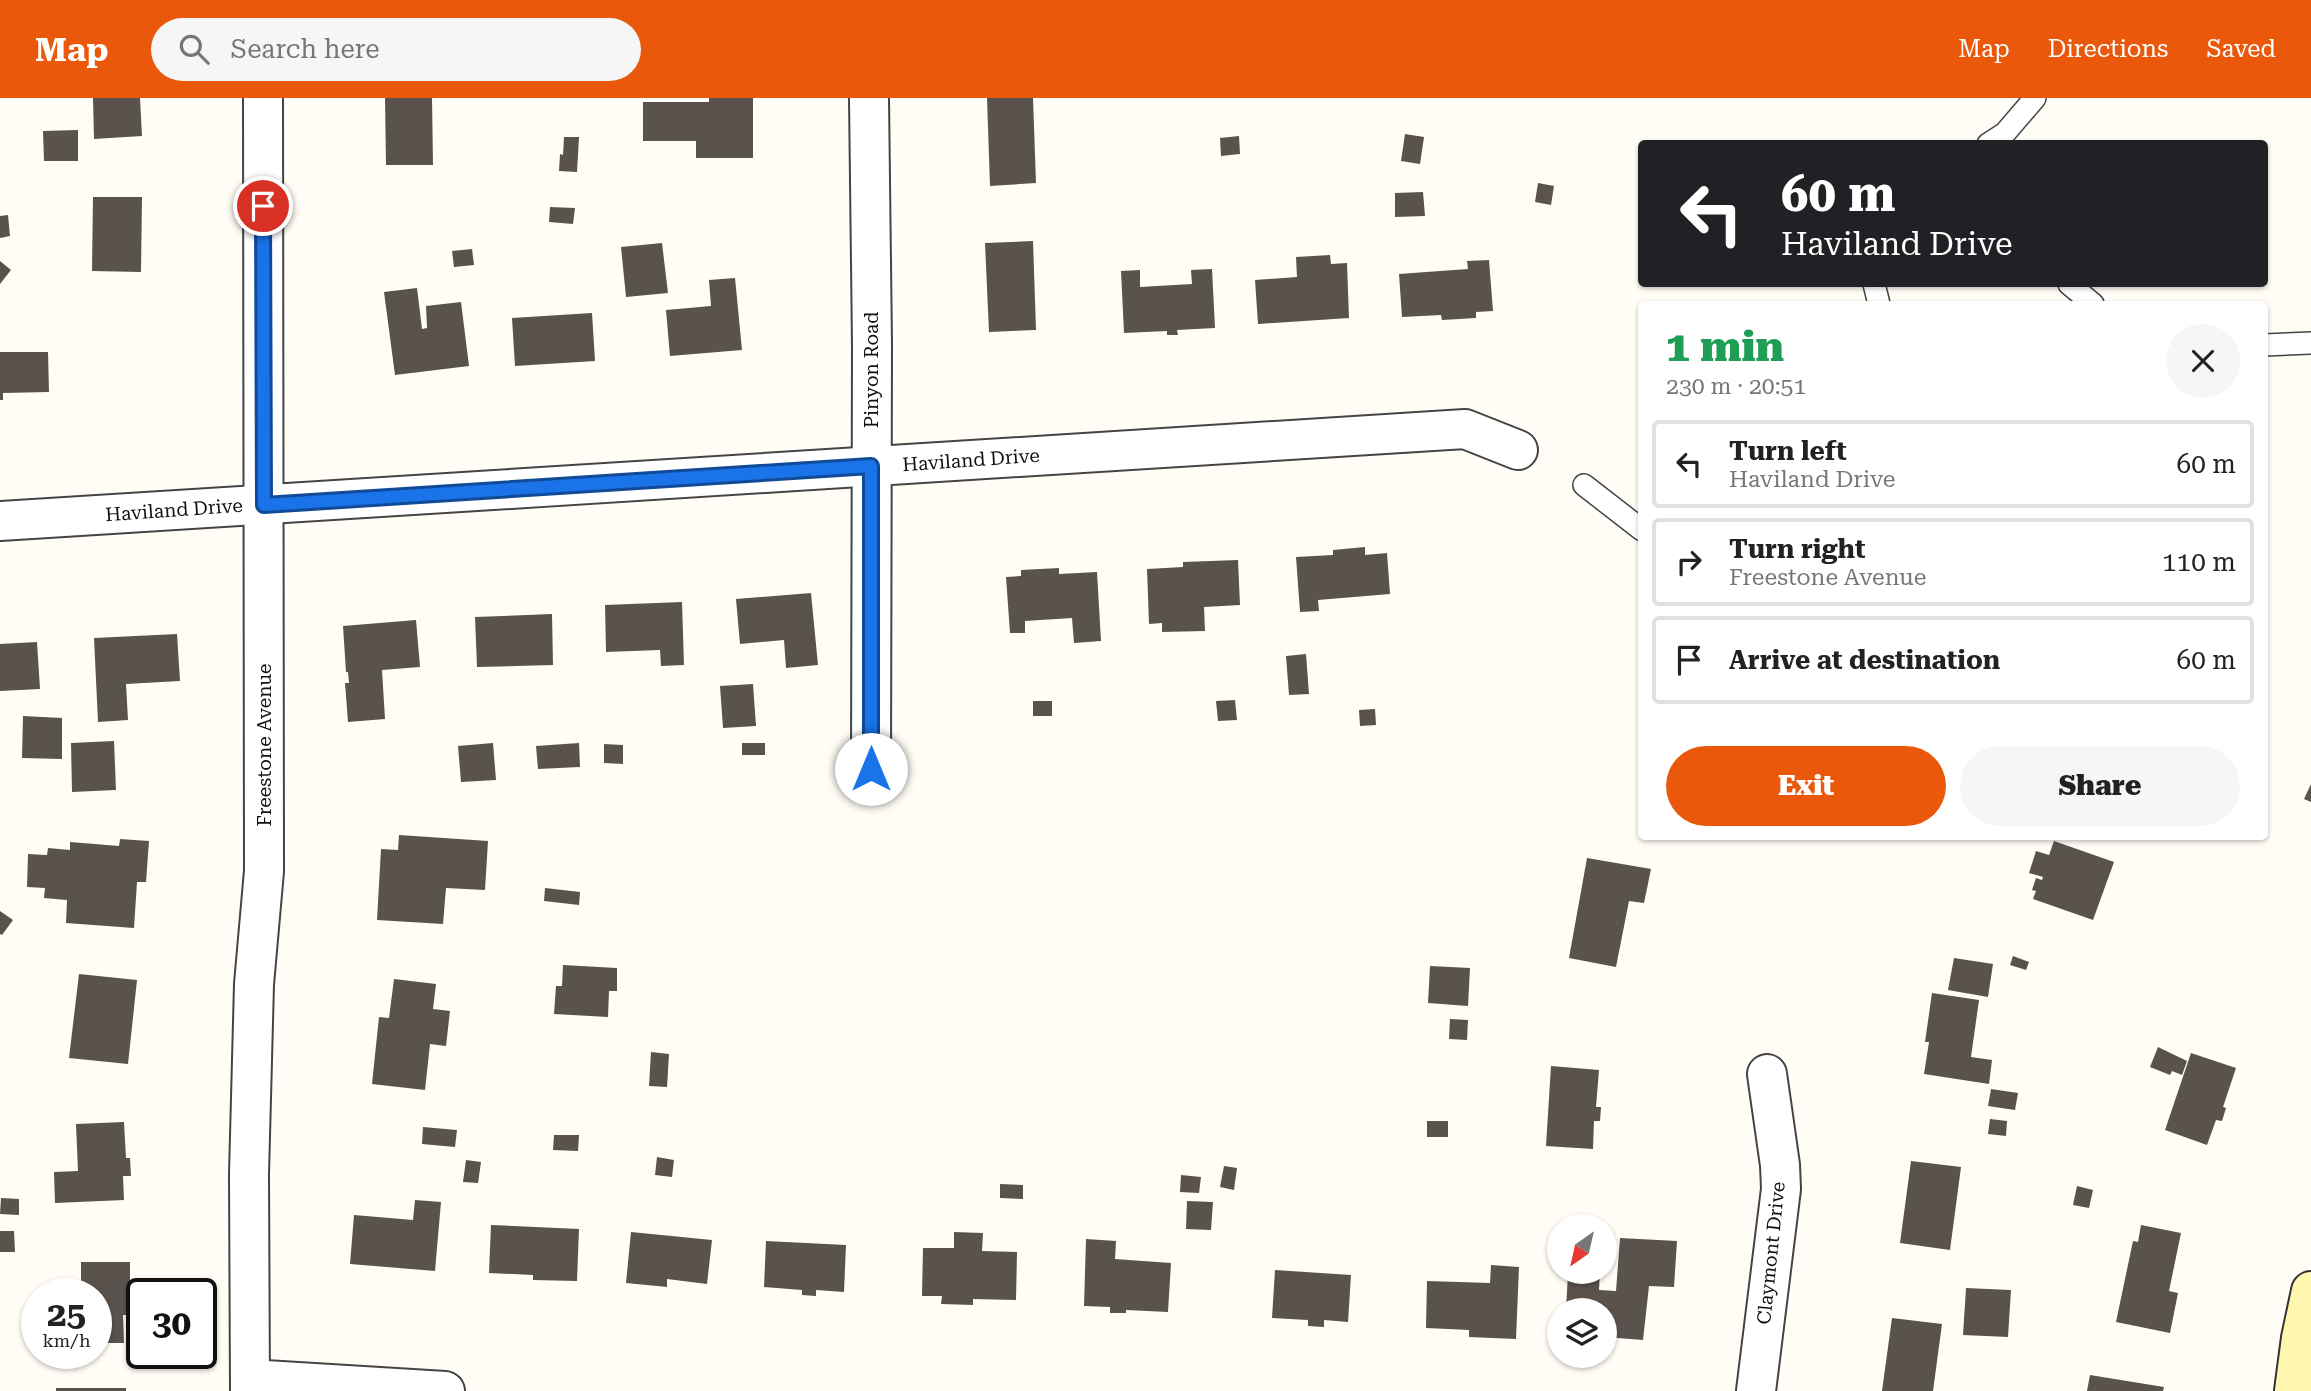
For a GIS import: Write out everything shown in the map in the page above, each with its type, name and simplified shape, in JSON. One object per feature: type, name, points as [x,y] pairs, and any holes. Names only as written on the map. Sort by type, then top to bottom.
[{"type":"main road","points":[[2294,1391],[2311,1291]]},
{"type":"street","name":"Freestone Avenue","points":[[250,1385],[249,1174],[254,984],[264,872],[263,98]]},
{"type":"street","name":"Pinyon Road","points":[[869,98],[872,346],[871,769]]},
{"type":"street","name":"Haviland Drive","points":[[0,521],[1465,429],[1518,450]]},
{"type":"street","name":"Claymont Drive","points":[[1756,1391],[1781,1189],[1767,1074]]},
{"type":"street","points":[[250,1385],[445,1391]]},
{"type":"lane","points":[[1994,140],[2005,133],[2035,98]]},
{"type":"lane","points":[[2073,287],[2089,301]]},
{"type":"lane","points":[[2268,345],[2311,343]]},
{"type":"lane","points":[[1584,485],[1638,527]]},
{"type":"building","points":[[93,98],[140,98],[142,136],[94,139]]},
{"type":"building","points":[[385,98],[432,98],[433,165],[386,165]]},
{"type":"building","points":[[709,98],[753,98],[753,158],[696,158],[696,141],[643,141],[643,102],[709,102]]},
{"type":"building","points":[[987,98],[1033,98],[1036,183],[990,186]]},
{"type":"building","points":[[78,130],[78,161],[44,161],[43,131]]},
{"type":"building","points":[[1405,134],[1424,137],[1420,164],[1401,161]]},
{"type":"building","points":[[1239,136],[1240,154],[1221,156],[1220,138]]},
{"type":"building","points":[[564,137],[579,137],[577,172],[559,171]]},
{"type":"building","points":[[1538,183],[1554,186],[1551,205],[1535,202]]},
{"type":"building","points":[[1423,192],[1425,216],[1395,217],[1395,193]]},
{"type":"building","points":[[93,197],[142,197],[141,272],[92,271]]},
{"type":"building","points":[[550,207],[575,208],[573,224],[549,222]]},
{"type":"building","points":[[8,215],[10,236],[0,238],[0,216]]},
{"type":"building","points":[[1033,241],[1036,330],[989,332],[985,243]]},
{"type":"building","points":[[662,243],[668,293],[626,297],[621,247]]},
{"type":"building","points":[[472,249],[474,265],[454,267],[452,251]]},
{"type":"building","points":[[1330,255],[1331,264],[1347,263],[1349,318],[1258,324],[1255,280],[1297,277],[1296,257]]},
{"type":"building","points":[[1489,260],[1493,311],[1476,312],[1476,318],[1442,320],[1441,315],[1402,317],[1399,274],[1468,269],[1467,261]]},
{"type":"building","points":[[0,261],[11,270],[0,284]]},
{"type":"building","points":[[1212,269],[1215,328],[1177,330],[1178,335],[1167,335],[1167,331],[1124,333],[1121,271],[1140,270],[1140,287],[1192,284],[1191,270]]},
{"type":"building","points":[[735,278],[742,350],[670,356],[666,310],[711,306],[709,280]]},
{"type":"building","points":[[417,288],[422,329],[427,328],[426,306],[461,302],[469,366],[395,375],[384,292]]},
{"type":"building","points":[[592,313],[595,361],[515,366],[512,318]]},
{"type":"building","points":[[0,352],[48,352],[49,392],[3,393],[3,400],[0,400]]},
{"type":"building","points":[[1365,547],[1365,555],[1387,553],[1390,594],[1318,600],[1319,611],[1300,612],[1296,557],[1333,555],[1333,550]]},
{"type":"building","points":[[1238,560],[1240,605],[1204,607],[1205,631],[1162,632],[1162,623],[1149,624],[1147,569],[1183,567],[1183,562]]},
{"type":"building","points":[[1059,568],[1059,574],[1097,572],[1101,641],[1074,643],[1072,618],[1025,621],[1025,633],[1010,633],[1006,577],[1021,576],[1021,570]]},
{"type":"building","points":[[811,593],[818,665],[786,668],[784,640],[740,644],[736,599]]},
{"type":"building","points":[[682,602],[684,665],[661,666],[660,650],[606,652],[605,605]]},
{"type":"building","points":[[552,614],[553,665],[477,667],[475,617]]},
{"type":"building","points":[[416,620],[420,667],[382,670],[385,719],[348,722],[345,683],[349,683],[343,626]]},
{"type":"building","points":[[177,634],[180,681],[126,684],[128,720],[98,722],[94,638]]},
{"type":"building","points":[[37,642],[40,689],[0,691],[0,644]]},
{"type":"building","points":[[1306,654],[1309,694],[1289,695],[1286,656]]},
{"type":"building","points":[[753,684],[756,726],[723,728],[720,686]]},
{"type":"building","points":[[1235,700],[1237,720],[1218,721],[1216,701]]},
{"type":"building","points":[[1033,701],[1052,701],[1052,716],[1033,716]]},
{"type":"building","points":[[1375,709],[1376,725],[1360,726],[1359,710]]},
{"type":"building","points":[[23,716],[62,718],[62,759],[22,758]]},
{"type":"building","points":[[114,741],[116,790],[72,792],[71,743]]},
{"type":"building","points":[[493,743],[496,780],[461,782],[458,746]]},
{"type":"building","points":[[579,743],[580,767],[538,769],[536,746]]},
{"type":"building","points":[[742,743],[765,743],[765,755],[742,755]]},
{"type":"building","points":[[604,744],[623,745],[623,764],[604,763]]},
{"type":"building","points":[[2311,784],[2311,802],[2304,799]]},
{"type":"building","points":[[399,835],[488,841],[485,890],[446,888],[443,924],[377,920],[381,849],[398,850]]},
{"type":"building","points":[[120,839],[149,841],[146,882],[137,882],[134,928],[66,923],[67,900],[44,898],[45,888],[27,887],[28,854],[47,855],[48,848],[70,850],[70,842],[119,846]]},
{"type":"building","points":[[2054,841],[2114,862],[2093,920],[2033,899],[2036,891],[2032,890],[2036,878],[2042,880],[2043,877],[2029,873],[2036,851],[2049,855]]},
{"type":"building","points":[[1587,858],[1651,869],[1644,903],[1629,901],[1616,967],[1569,958]]},
{"type":"building","points":[[545,888],[580,892],[579,905],[544,901]]},
{"type":"building","points":[[0,911],[13,920],[2,935],[0,934]]},
{"type":"building","points":[[2013,956],[2029,962],[2026,970],[2010,965]]},
{"type":"building","points":[[1954,958],[1993,964],[1988,997],[1948,990]]},
{"type":"building","points":[[563,965],[617,968],[617,991],[609,991],[608,1017],[554,1014],[556,986],[562,986]]},
{"type":"building","points":[[1430,966],[1470,968],[1468,1006],[1428,1003]]},
{"type":"building","points":[[79,974],[137,980],[128,1064],[69,1058]]},
{"type":"building","points":[[394,979],[436,984],[433,1009],[450,1011],[446,1046],[430,1044],[425,1090],[372,1084],[379,1017],[389,1018]]},
{"type":"building","points":[[1932,993],[1979,1000],[1971,1057],[1992,1060],[1989,1084],[1924,1074],[1929,1042],[1925,1042]]},
{"type":"building","points":[[1450,1019],[1468,1020],[1467,1040],[1449,1039]]},
{"type":"building","points":[[2158,1047],[2187,1061],[2182,1075],[2172,1071],[2170,1075],[2150,1067]]},
{"type":"building","points":[[651,1052],[669,1054],[667,1087],[649,1086]]},
{"type":"building","points":[[2191,1053],[2236,1068],[2223,1107],[2226,1108],[2222,1121],[2216,1120],[2207,1145],[2165,1130]]},
{"type":"building","points":[[1551,1066],[1599,1070],[1596,1107],[1601,1107],[1600,1121],[1594,1121],[1593,1149],[1546,1146]]},
{"type":"building","points":[[1991,1089],[2018,1093],[2015,1110],[1988,1106]]},
{"type":"building","points":[[1990,1119],[2007,1121],[2006,1136],[1988,1134]]},
{"type":"building","points":[[1427,1121],[1448,1121],[1448,1137],[1427,1137]]},
{"type":"building","points":[[124,1122],[126,1158],[130,1158],[131,1176],[123,1176],[124,1200],[55,1203],[54,1172],[78,1171],[76,1124]]},
{"type":"building","points":[[423,1127],[457,1130],[455,1147],[422,1144]]},
{"type":"building","points":[[554,1135],[579,1135],[578,1151],[553,1150]]},
{"type":"building","points":[[657,1157],[674,1160],[672,1177],[655,1175]]},
{"type":"building","points":[[466,1160],[481,1162],[478,1183],[463,1182]]},
{"type":"building","points":[[1911,1161],[1961,1167],[1950,1250],[1900,1243]]},
{"type":"building","points":[[1224,1166],[1237,1168],[1234,1190],[1220,1187]]},
{"type":"building","points":[[1181,1175],[1201,1177],[1199,1193],[1180,1192]]},
{"type":"building","points":[[1000,1184],[1023,1185],[1023,1199],[1000,1198]]},
{"type":"building","points":[[2077,1186],[2093,1190],[2089,1208],[2073,1205]]},
{"type":"building","points":[[1,1198],[19,1199],[19,1215],[0,1214]]},
{"type":"building","points":[[415,1200],[441,1202],[435,1271],[350,1264],[354,1215],[413,1220]]},
{"type":"building","points":[[1187,1201],[1213,1202],[1211,1230],[1186,1229]]},
{"type":"building","points":[[491,1225],[579,1229],[577,1281],[533,1280],[533,1275],[489,1273]]},
{"type":"building","points":[[2141,1225],[2181,1233],[2169,1291],[2178,1293],[2170,1333],[2116,1322],[2133,1241],[2138,1242]]},
{"type":"building","points":[[0,1231],[14,1231],[15,1252],[0,1252]]},
{"type":"building","points":[[631,1232],[712,1240],[707,1284],[667,1279],[667,1287],[626,1283]]},
{"type":"building","points":[[954,1232],[983,1233],[982,1251],[1017,1252],[1016,1300],[973,1299],[973,1305],[941,1304],[942,1296],[922,1296],[923,1248],[954,1248]]},
{"type":"building","points":[[1620,1238],[1677,1241],[1674,1287],[1649,1286],[1643,1340],[1617,1338],[1617,1298],[1567,1298],[1567,1284],[1599,1284],[1599,1290],[1616,1291]]},
{"type":"building","points":[[1086,1239],[1116,1241],[1115,1259],[1171,1263],[1168,1312],[1126,1310],[1126,1313],[1110,1313],[1110,1307],[1084,1306]]},
{"type":"building","points":[[766,1241],[846,1245],[844,1292],[816,1290],[816,1296],[802,1295],[802,1290],[764,1287]]},
{"type":"building","points":[[81,1262],[130,1262],[130,1278],[126,1278],[126,1315],[123,1315],[124,1343],[112,1343],[112,1278],[81,1278]]},
{"type":"building","points":[[1491,1265],[1519,1267],[1516,1339],[1469,1337],[1469,1330],[1426,1328],[1427,1281],[1490,1283]]},
{"type":"building","points":[[1275,1270],[1351,1275],[1348,1322],[1324,1320],[1324,1327],[1308,1326],[1308,1320],[1272,1318]]},
{"type":"building","points":[[1966,1288],[2011,1290],[2008,1337],[1963,1335]]},
{"type":"building","points":[[1892,1318],[1942,1324],[1933,1391],[1882,1391]]},
{"type":"building","points":[[2090,1375],[2164,1387],[2163,1391],[2087,1391]]},
{"type":"building","points":[[56,1388],[126,1388],[126,1391],[56,1391]]},
{"type":"route","points":[[263,206],[264,505],[871,466],[871,769]]}]
